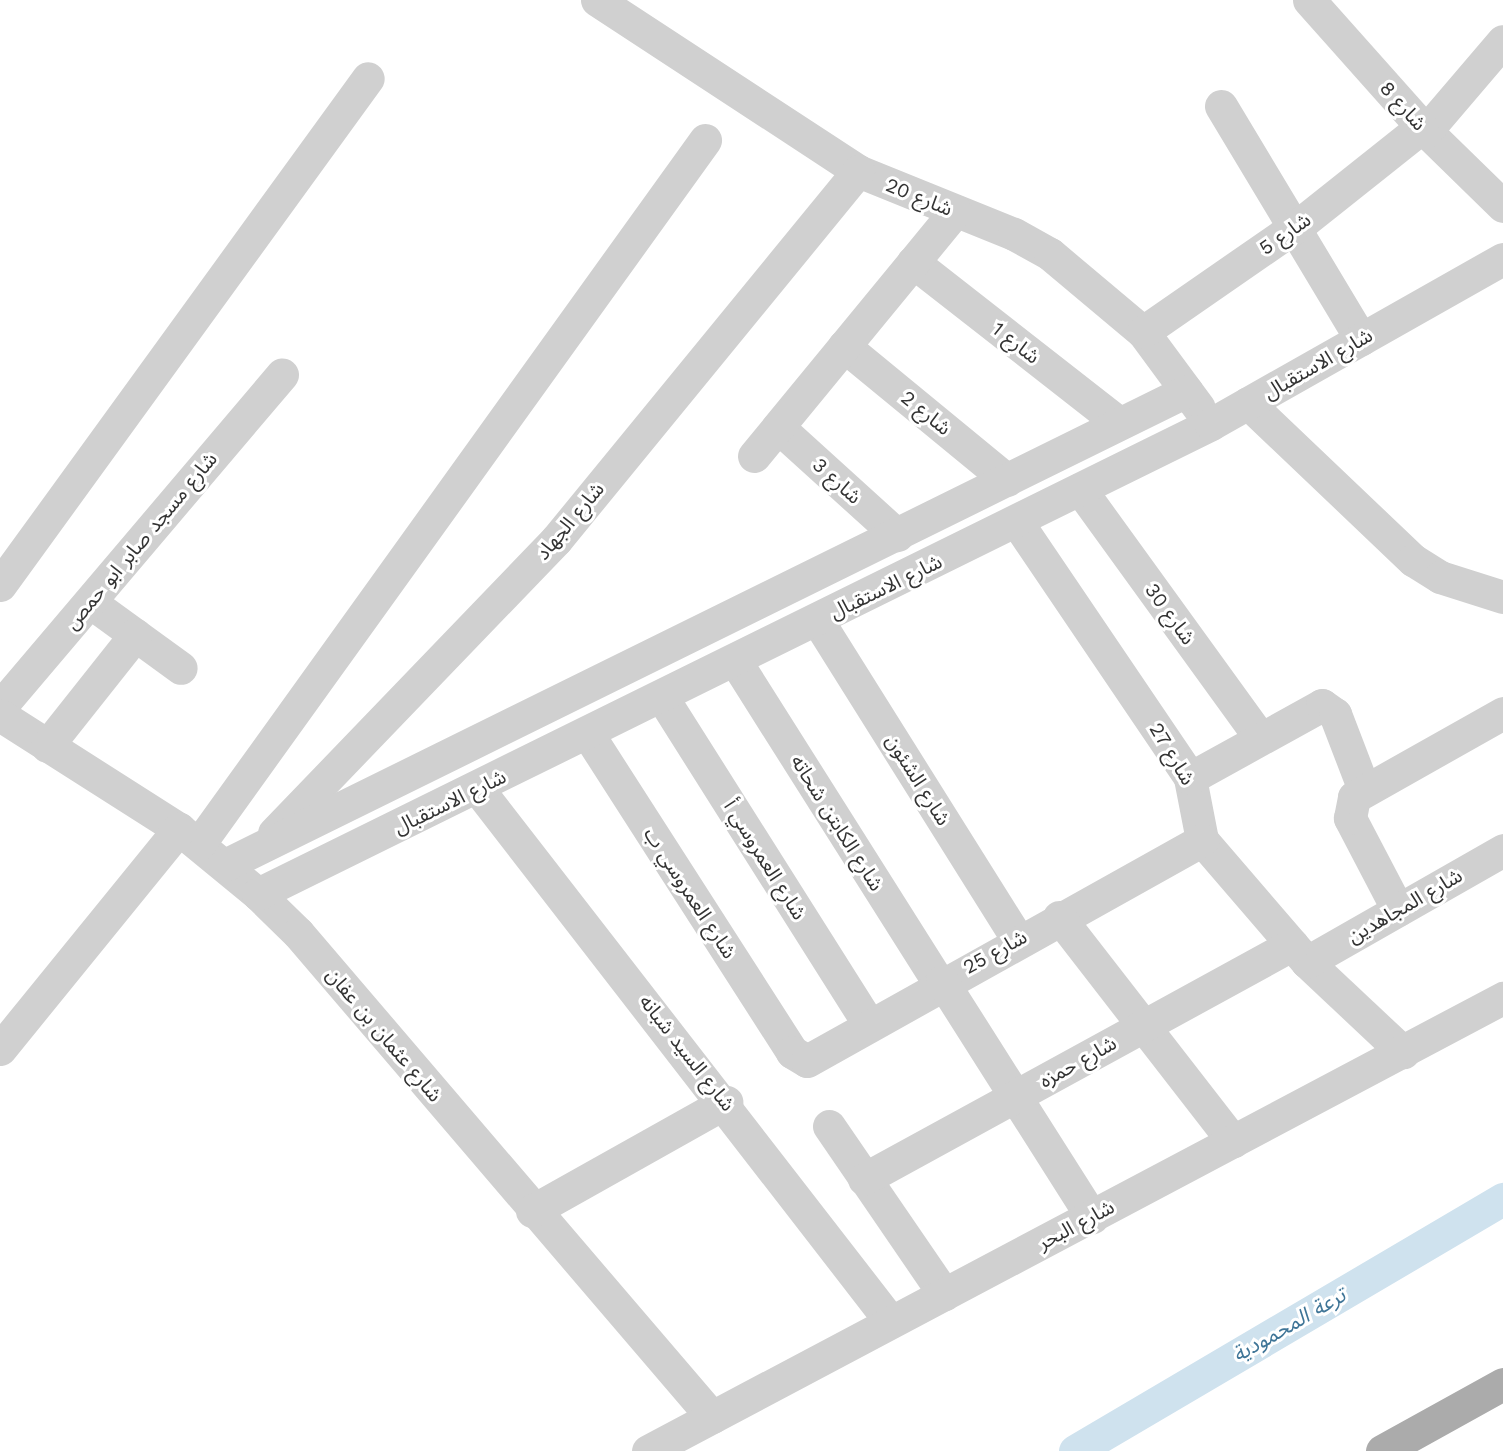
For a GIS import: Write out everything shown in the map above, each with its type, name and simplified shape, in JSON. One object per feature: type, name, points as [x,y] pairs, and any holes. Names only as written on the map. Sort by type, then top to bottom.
[{"type":"main road","points":[[1382,1451],[1503,1384]]},
{"type":"street","name":"شارع 20","points":[[597,0],[858,171],[1050,254],[1143,332],[1211,424]]},
{"type":"street","name":"شارع 8","points":[[1309,0],[1424,129],[1503,206]]},
{"type":"street","name":"شارع 5","points":[[1143,332],[1294,228],[1424,129],[1496,61]]},
{"type":"street","points":[[0,585],[368,78]]},
{"type":"street","points":[[1221,106],[1361,339]]},
{"type":"street","points":[[4,1037],[189,837],[705,140]]},
{"type":"street","name":"شارع الجهاد","points":[[258,849],[556,540],[858,171]]},
{"type":"street","points":[[754,456],[955,211]]},
{"type":"street","name":"شارع الاستقبال","points":[[258,894],[736,662],[1211,424],[1503,259]]},
{"type":"street","name":"شارع 1","points":[[913,262],[1119,423]]},
{"type":"street","name":"شارع 2","points":[[844,346],[1007,480]]},
{"type":"street","name":"شارع مسجد صابر ابو حمص","points":[[0,707],[282,375]]},
{"type":"street","points":[[225,865],[1186,391]]},
{"type":"street","points":[[1248,403],[1413,560],[1440,577],[1503,597]]},
{"type":"street","name":"شارع 3","points":[[778,427],[897,535]]},
{"type":"street","name":"شارع 30","points":[[1080,489],[1260,738]]},
{"type":"street","name":"شارع 27","points":[[1017,522],[1190,778],[1202,840],[1299,954],[1403,1052]]},
{"type":"street","points":[[90,602],[181,668]]},
{"type":"street","name":"شارع الشئون","points":[[818,621],[1018,939]]},
{"type":"street","points":[[47,746],[135,635]]},
{"type":"street","name":"شارع الكابتن شحاته","points":[[736,662],[1092,1216]]},
{"type":"street","name":"شارع العمروسي أ","points":[[662,697],[868,1023]]},
{"type":"street","points":[[1190,778],[1314,707],[1330,708],[1363,787]]},
{"type":"street","points":[[1398,910],[1350,818],[1349,807],[1363,787],[1503,713]]},
{"type":"street","name":"شارع عثمان بن عفان","points":[[0,715],[189,837],[258,894],[298,933],[532,1211],[712,1417]]},
{"type":"street","name":"شارع العمروسي ب","points":[[588,734],[792,1052]]},
{"type":"street","name":"شارع السيد شبانه","points":[[478,789],[726,1102],[891,1322]]},
{"type":"street","name":"شارع 25","points":[[792,1052],[807,1061],[940,982],[1202,840]]},
{"type":"street","name":"شارع المجاهدين","points":[[1299,954],[1398,910],[1503,850]]},
{"type":"street","points":[[1059,917],[1233,1141]]},
{"type":"street","name":"شارع حمزه","points":[[864,1179],[1143,1026],[1299,954]]},
{"type":"street","name":"شارع البحر","points":[[648,1451],[1503,998]]},
{"type":"street","points":[[532,1211],[726,1102]]},
{"type":"street","points":[[829,1126],[944,1294]]},
{"type":"waterway","name":"ترعة المحمودية","points":[[1075,1451],[1503,1199]]}]
